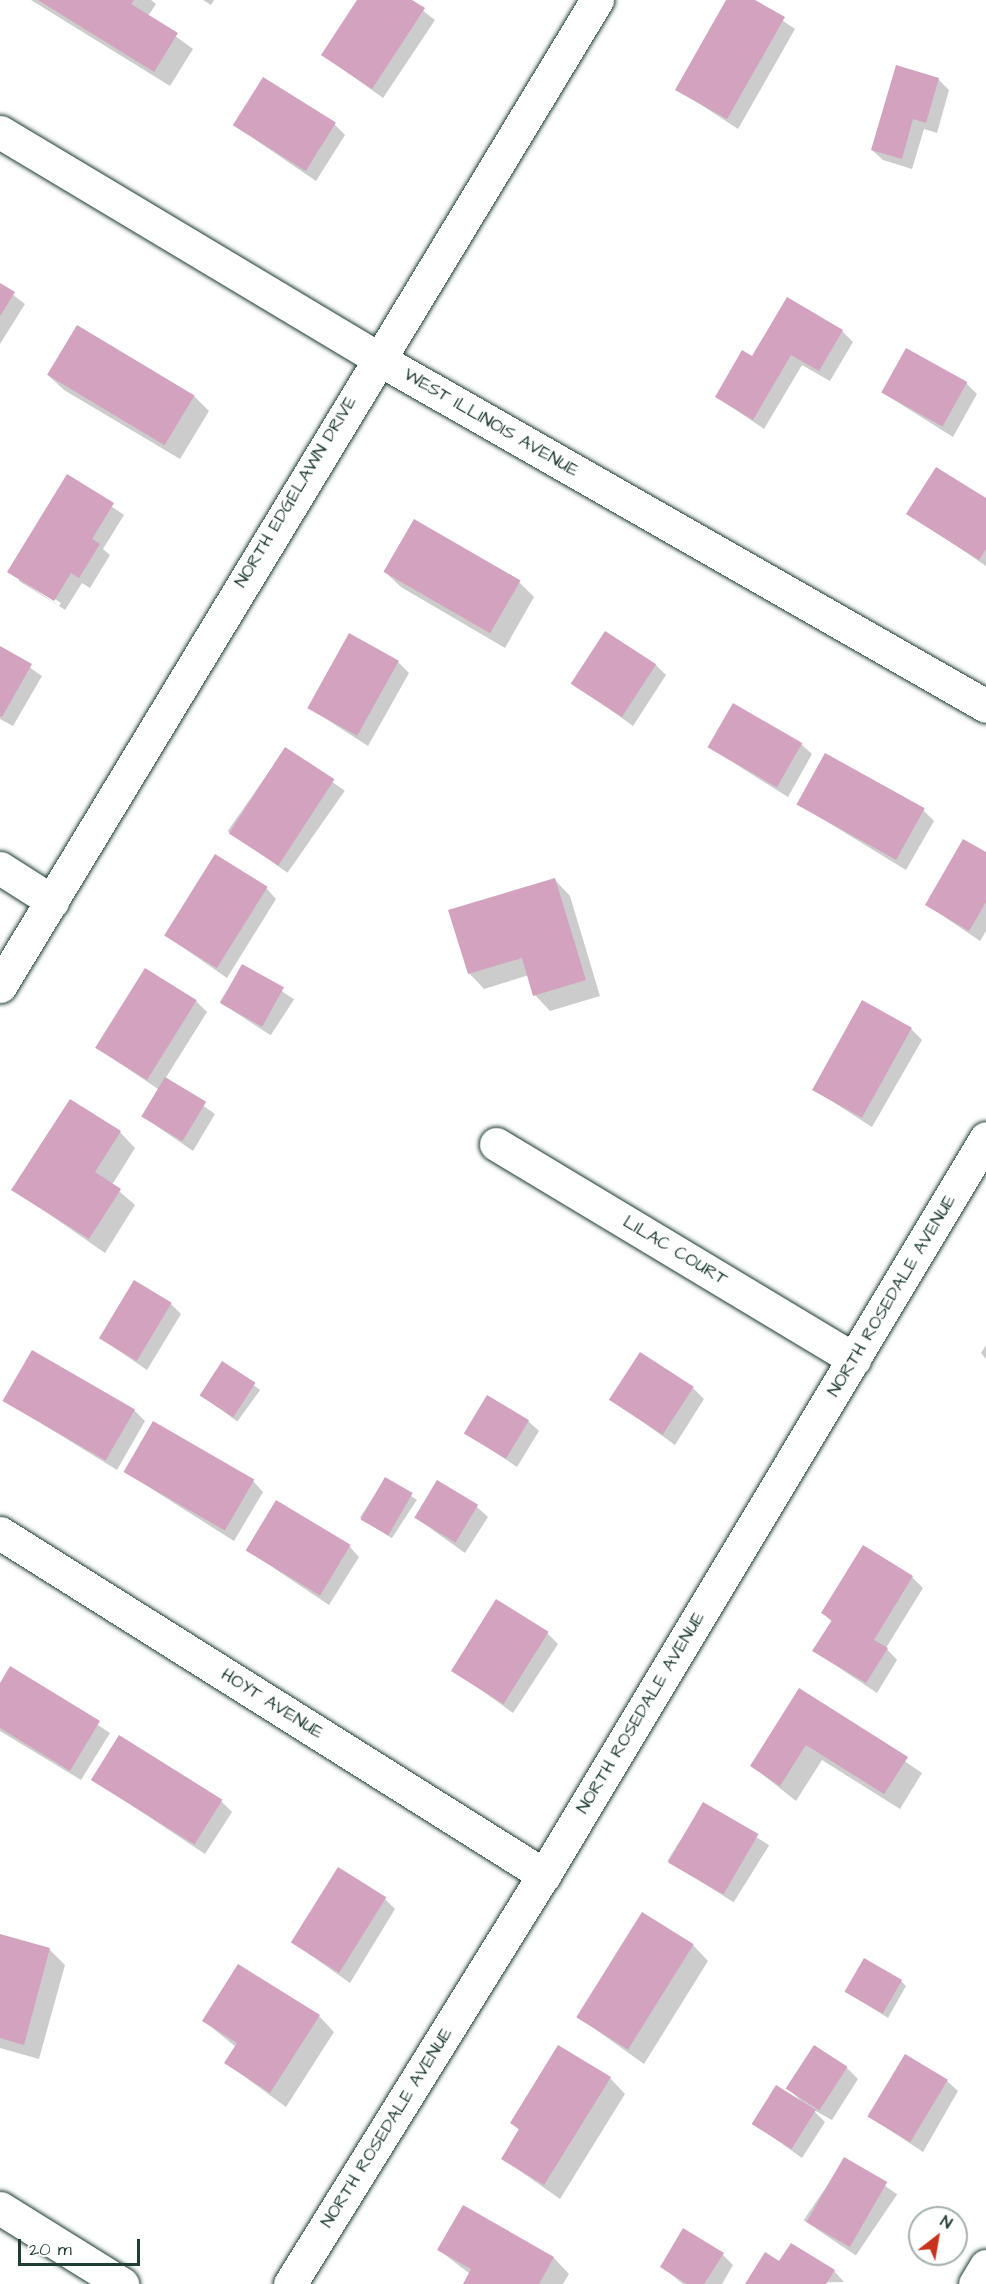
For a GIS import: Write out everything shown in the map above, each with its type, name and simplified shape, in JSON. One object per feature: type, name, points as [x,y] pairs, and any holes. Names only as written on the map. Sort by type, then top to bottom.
[{"type":"street","name":"NORTH EDGELAWN DRIVE","points":[[0,986],[377,358],[597,0]]},
{"type":"street","name":"WEST ILLINOIS AVENUE","points":[[0,132],[377,358],[986,706]]},
{"type":"street","points":[[0,868],[52,901]]},
{"type":"street","name":"NORTH ROSEDALE AVENUE","points":[[290,2284],[544,1875],[986,1138]]},
{"type":"street","name":"LILAC COURT","points":[[496,1144],[854,1359]]},
{"type":"street","name":"HOYT AVENUE","points":[[0,1533],[544,1875]]},
{"type":"street","points":[[0,2208],[122,2284]]},
{"type":"street","points":[[975,2284],[986,2266]]},
{"type":"building","points":[[38,0],[134,0],[131,4],[178,33],[154,72]]},
{"type":"building","points":[[357,0],[412,0],[425,8],[372,89],[321,55]]},
{"type":"building","points":[[726,0],[755,0],[785,17],[727,119],[675,90]]},
{"type":"building","points":[[896,65],[939,78],[926,123],[913,119],[902,159],[871,150]]},
{"type":"building","points":[[263,77],[336,123],[306,171],[233,125]]},
{"type":"building","points":[[0,283],[15,292],[0,316]]},
{"type":"building","points":[[787,297],[843,330],[819,371],[791,355],[753,420],[715,397],[742,350],[752,356]]},
{"type":"building","points":[[77,325],[194,396],[165,445],[47,375]]},
{"type":"building","points":[[906,348],[967,382],[942,427],[881,393]]},
{"type":"building","points":[[936,467],[986,498],[986,549],[979,560],[906,514]]},
{"type":"building","points":[[67,474],[114,503],[92,539],[100,544],[79,578],[71,573],[54,601],[7,572]]},
{"type":"building","points":[[414,519],[521,580],[490,633],[384,572]]},
{"type":"building","points":[[605,631],[656,664],[622,717],[571,684]]},
{"type":"building","points":[[349,633],[399,661],[357,736],[307,708]]},
{"type":"building","points":[[0,646],[32,664],[2,717],[0,716]]},
{"type":"building","points":[[733,703],[802,743],[777,787],[708,747]]},
{"type":"building","points":[[285,747],[334,779],[278,866],[229,833]]},
{"type":"building","points":[[825,753],[925,808],[896,860],[796,805]]},
{"type":"building","points":[[963,839],[986,852],[986,902],[969,931],[925,905]]},
{"type":"building","points":[[215,854],[268,887],[217,968],[164,935]]},
{"type":"building","points":[[555,878],[586,980],[533,996],[522,958],[468,974],[448,910]]},
{"type":"building","points":[[242,964],[284,987],[262,1027],[220,1003]]},
{"type":"building","points":[[145,968],[197,1000],[147,1080],[95,1048]]},
{"type":"building","points":[[862,1000],[912,1028],[862,1118],[812,1090]]},
{"type":"building","points":[[165,1077],[206,1102],[182,1141],[141,1116]]},
{"type":"building","points":[[70,1099],[121,1131],[95,1172],[121,1189],[89,1239],[11,1190]]},
{"type":"building","points":[[134,1280],[172,1303],[137,1361],[99,1338]]},
{"type":"building","points":[[32,1350],[135,1410],[106,1461],[2,1401]]},
{"type":"building","points":[[640,1352],[694,1387],[663,1435],[609,1400]]},
{"type":"building","points":[[222,1361],[256,1383],[233,1417],[200,1395]]},
{"type":"building","points":[[487,1395],[529,1420],[506,1459],[464,1434]]},
{"type":"building","points":[[153,1421],[254,1480],[225,1531],[124,1472]]},
{"type":"building","points":[[385,1477],[413,1493],[388,1535],[361,1519]]},
{"type":"building","points":[[437,1480],[478,1505],[455,1542],[414,1518]]},
{"type":"building","points":[[276,1500],[351,1545],[320,1595],[246,1551]]},
{"type":"building","points":[[863,1545],[913,1576],[874,1640],[888,1648],[866,1683],[812,1651],[832,1620],[821,1613]]},
{"type":"building","points":[[496,1599],[549,1632],[504,1704],[451,1671]]},
{"type":"building","points":[[10,1666],[100,1721],[70,1771],[0,1728],[0,1683]]},
{"type":"building","points":[[799,1688],[908,1757],[884,1794],[806,1745],[780,1786],[750,1766]]},
{"type":"building","points":[[119,1735],[222,1800],[194,1845],[91,1780]]},
{"type":"building","points":[[703,1802],[758,1834],[723,1895],[668,1863]]},
{"type":"building","points":[[338,1867],[386,1897],[339,1973],[291,1942]]},
{"type":"building","points":[[642,1912],[694,1944],[628,2049],[576,2017]]},
{"type":"building","points":[[0,1934],[50,1948],[24,2045],[0,2038]]},
{"type":"building","points":[[864,1958],[902,1980],[883,2014],[845,1992]]},
{"type":"building","points":[[238,1964],[320,2015],[270,2093],[224,2063],[237,2043],[202,2021]]},
{"type":"building","points":[[558,2045],[611,2077],[544,2185],[501,2159],[519,2129],[510,2123]]},
{"type":"building","points":[[814,2045],[848,2067],[819,2110],[786,2089]]},
{"type":"building","points":[[905,2054],[948,2080],[910,2142],[867,2117]]},
{"type":"building","points":[[776,2085],[816,2110],[791,2149],[752,2124]]},
{"type":"building","points":[[844,2157],[887,2182],[850,2247],[806,2222]]},
{"type":"building","points":[[463,2205],[554,2257],[539,2284],[463,2284],[471,2269],[437,2250]]},
{"type":"building","points":[[683,2228],[724,2253],[704,2284],[687,2284],[660,2267]]},
{"type":"building","points":[[791,2243],[835,2270],[826,2284],[745,2284],[765,2252],[779,2261]]}]
